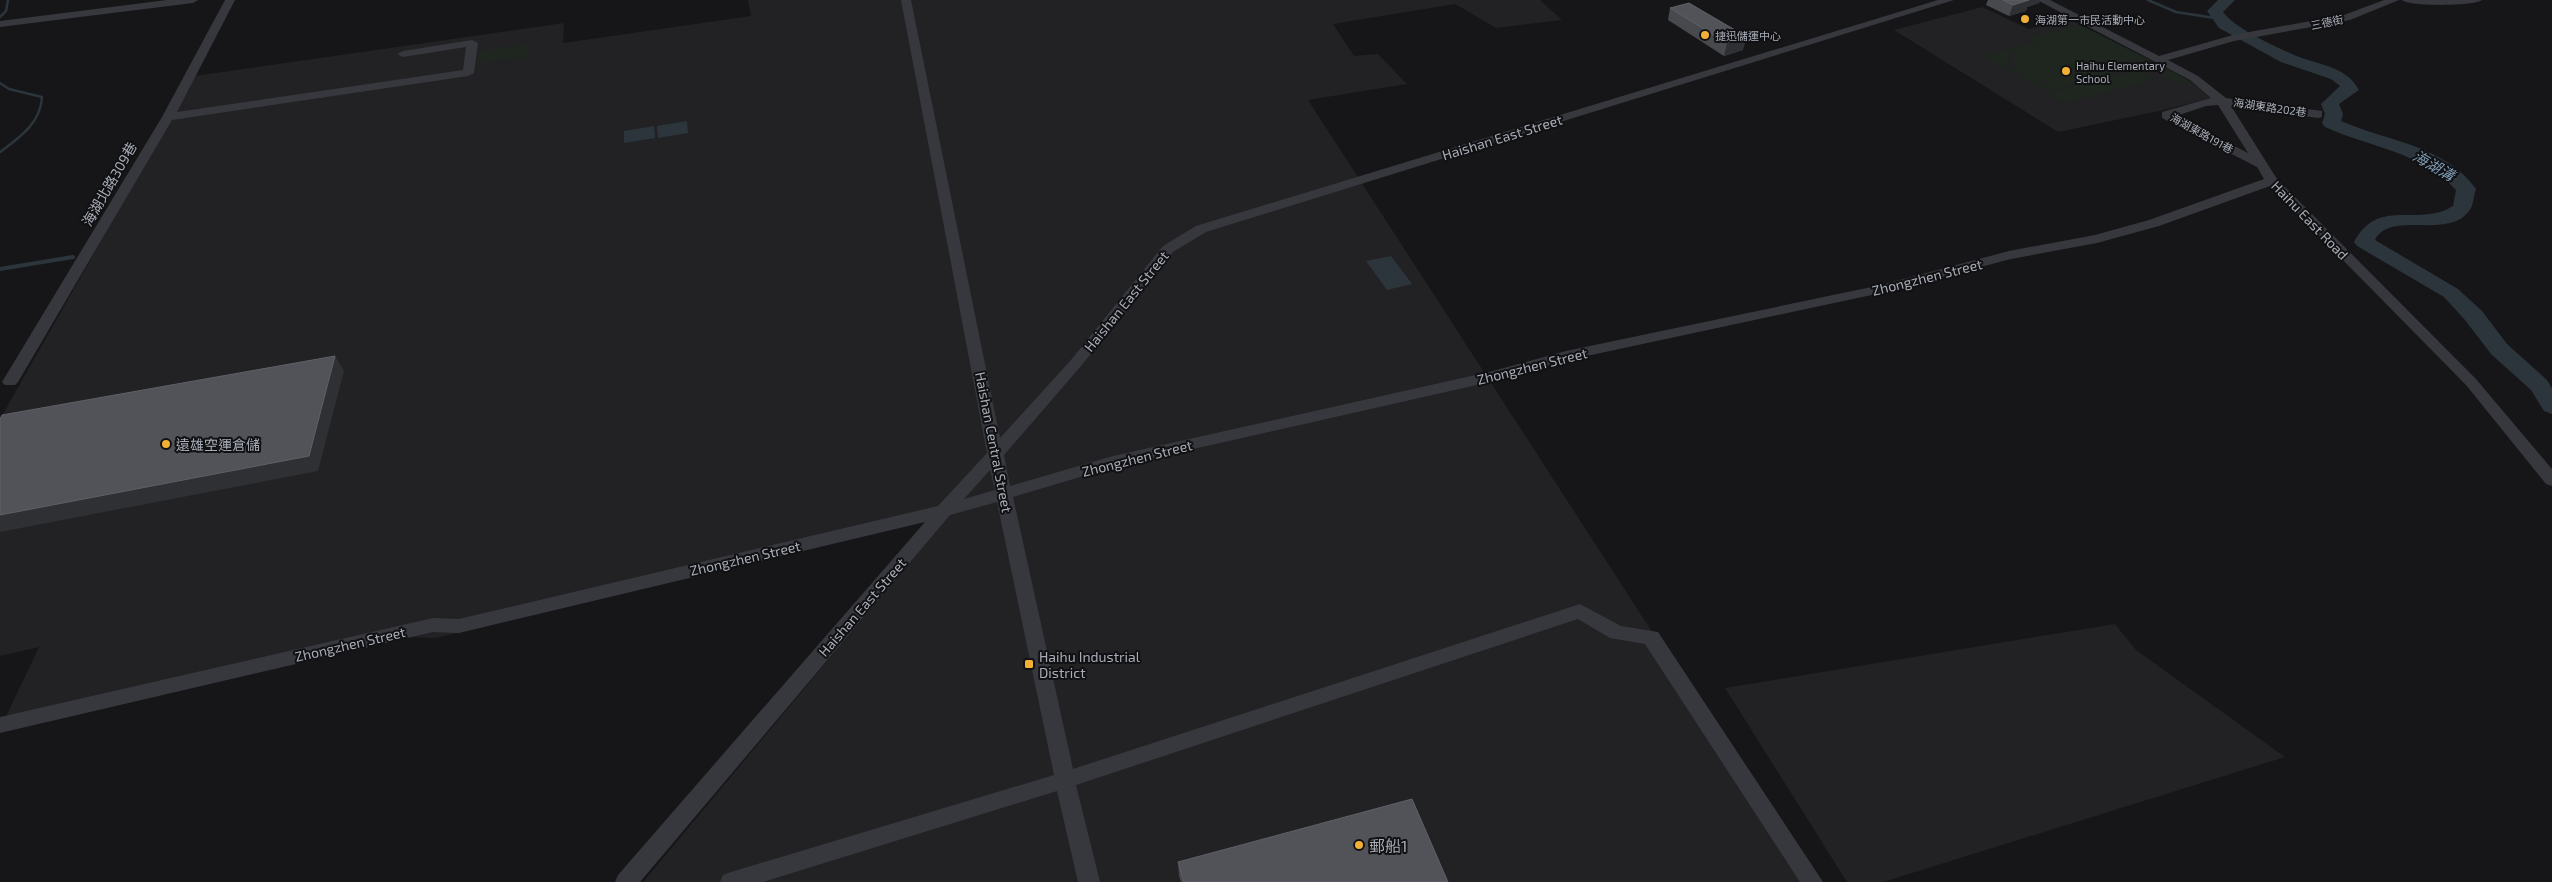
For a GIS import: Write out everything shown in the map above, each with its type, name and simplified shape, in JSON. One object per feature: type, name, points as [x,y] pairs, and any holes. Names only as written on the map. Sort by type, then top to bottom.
[{"type":"street","points":[[0,24],[193,0]]},
{"type":"street","name":"海湖北路309巷","points":[[10,382],[168,117],[230,0]]},
{"type":"street","name":"Haishan Central Street","points":[[906,0],[995,453],[1065,780],[1089,882]]},
{"type":"street","name":"Haishan East Street","points":[[626,882],[944,511],[1076,363],[1168,249],[1201,229],[1949,0]]},
{"type":"street","name":"Haihu East Road","points":[[2042,0],[2204,85],[2222,101],[2272,181],[2471,382],[2552,480]]},
{"type":"street","name":"三德街","points":[[2233,38],[2327,23],[2394,0]]},
{"type":"street","points":[[2407,0],[2440,3],[2451,0],[2477,0]]},
{"type":"street","points":[[2157,60],[2233,38]]},
{"type":"street","points":[[168,117],[468,74],[472,43],[403,54]]},
{"type":"street","name":"海湖東路202巷","points":[[2222,101],[2318,114]]},
{"type":"street","name":"海湖東路191巷","points":[[2222,101],[2205,102],[2166,115],[2261,165]]},
{"type":"street","name":"Zhongzhen Street","points":[[0,725],[433,625],[459,626],[944,511],[1113,462],[1490,377],[1566,356],[1881,289],[1974,266],[2009,255],[2097,239],[2154,223],[2272,181]]},
{"type":"street","points":[[731,882],[1065,780],[1580,611],[1617,633],[1651,637],[1812,882]]},
{"type":"shaded area","name":"Haihu Industrial District","points":[[748,0],[1540,0],[1562,20],[1496,28],[1455,4],[1333,24],[1354,56],[1378,54],[1407,84],[1308,100],[1814,882],[643,882],[950,514],[436,638],[402,637],[0,729],[39,647],[0,656],[0,419],[195,76],[564,23],[563,43],[751,16]]},
{"type":"shaded area","name":"Haihu Elementary School","points":[[1982,7],[2029,29],[2069,19],[2190,81],[2211,98],[2164,110],[2058,132],[1894,30]]},
{"type":"shaded area","points":[[2080,25],[2156,63],[2046,91],[1984,56],[2037,42],[2029,37]],"holes":[[[2043,45],[2015,53],[2012,60],[2023,74],[2041,81],[2054,83],[2049,86],[2018,74],[2007,62],[2010,53]]]},
{"type":"shaded area","points":[[524,44],[530,45],[529,56],[477,64],[479,52]]},
{"type":"shaded area","points":[[2160,65],[2190,81],[2179,84],[2151,69],[2140,72],[2153,80],[2065,103],[2048,93]]},
{"type":"shaded area","points":[[687,121],[688,133],[658,138],[657,126]]},
{"type":"shaded area","points":[[654,126],[655,138],[624,143],[624,131]]},
{"type":"shaded area","points":[[1391,256],[1412,284],[1387,290],[1366,261]]},
{"type":"shaded area","points":[[2115,624],[2136,650],[2285,757],[1883,882],[1847,882],[1725,688]]},
{"type":"building","points":[[2003,0],[2029,0],[2013,5]]},
{"type":"building","points":[[1689,3],[1747,37],[1727,43],[1670,8]]},
{"type":"building","name":"遠雄空運倉儲","points":[[335,356],[309,456],[0,515],[0,419],[2,415]]},
{"type":"building","name":"郵船1","points":[[1412,799],[1448,882],[1184,882],[1178,862]]},
{"type":"waterway","points":[[0,17],[6,11],[8,0]]},
{"type":"waterway","points":[[2148,0],[2176,12],[2221,19]]},
{"type":"waterway","name":"海湖溝","points":[[2227,0],[2215,11],[2225,25],[2287,58],[2337,75],[2347,84],[2350,90],[2336,97],[2330,104],[2334,114],[2331,123],[2348,131],[2421,155],[2453,175],[2466,189],[2461,209],[2449,217],[2392,221],[2380,224],[2370,231],[2364,242],[2451,293],[2474,316],[2499,349],[2539,385],[2552,406]]},
{"type":"waterway","points":[[0,83],[9,89],[42,97],[38,115],[28,129],[0,152]]},
{"type":"waterway","points":[[0,269],[73,257]]},
{"type":"place","name":"海湖第一市民活動中心","points":[[2025,19]]},
{"type":"place","name":"捷迅儲運中心","points":[[1705,35]]},
{"type":"place","name":"Haihu Elementary School","points":[[2066,71]]},
{"type":"place","name":"遠雄空運倉儲","points":[[166,444]]},
{"type":"place","name":"Haihu Industrial District","points":[[1029,664]]},
{"type":"place","name":"郵船1","points":[[1359,845]]}]
